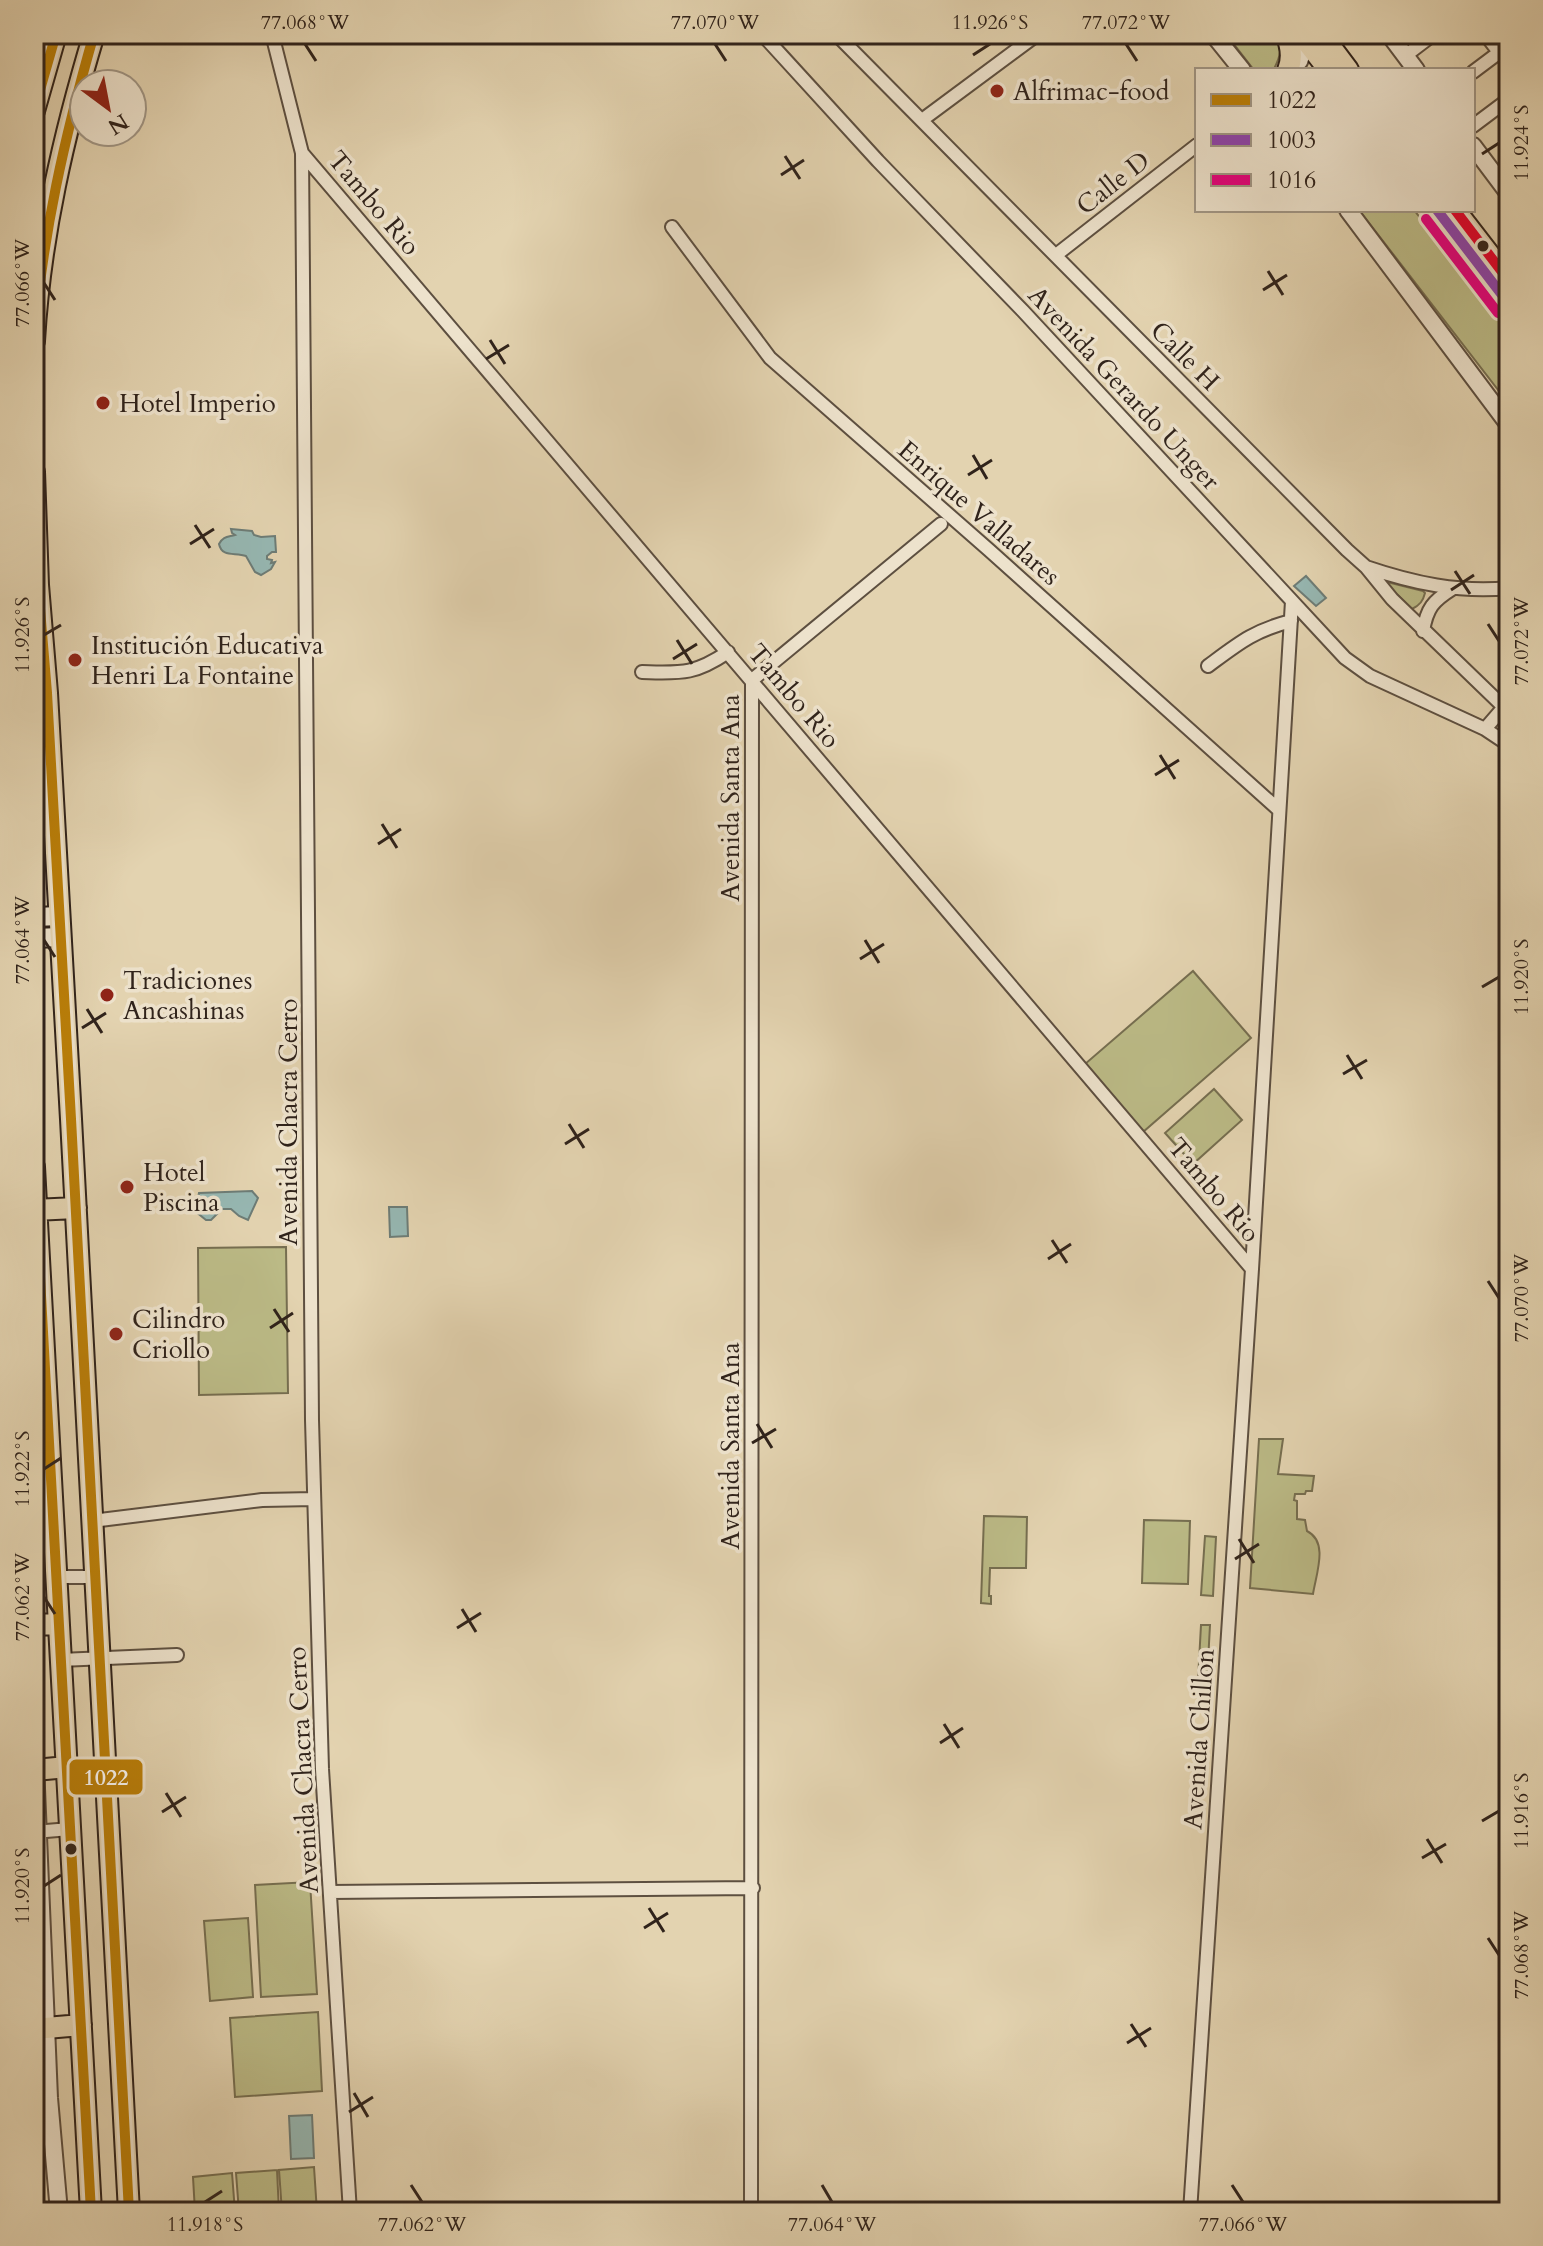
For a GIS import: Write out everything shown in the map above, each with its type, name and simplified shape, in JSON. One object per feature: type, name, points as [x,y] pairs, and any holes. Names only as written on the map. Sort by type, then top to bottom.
[{"type":"main road","points":[[34,111],[56,34]]},
{"type":"main road","points":[[34,341],[42,259],[55,184],[69,118],[94,34]]},
{"type":"main road","points":[[1286,34],[1291,50],[1290,68]]},
{"type":"main road","points":[[1314,36],[1328,68]]},
{"type":"main road","points":[[1314,36],[1346,68]]},
{"type":"main road","points":[[1439,212],[1509,304]]},
{"type":"main road","points":[[1457,212],[1509,280]]},
{"type":"main road","points":[[34,472],[44,798],[60,926],[129,2212]]},
{"type":"main road","points":[[34,917],[60,926]]},
{"type":"main road","points":[[34,938],[60,926]]},
{"type":"main road","points":[[34,1167],[42,1480],[56,1577],[91,2212]]},
{"type":"main road","points":[[35,1210],[76,1208]]},
{"type":"main road","points":[[34,1625],[58,1624]]},
{"type":"main road","points":[[35,1770],[67,1767]]},
{"type":"main road","points":[[72,1863],[110,1861]]},
{"type":"main road","points":[[78,1972],[116,1970]]},
{"type":"main road","points":[[46,2028],[81,2025]]},
{"type":"main road","points":[[88,2151],[126,2149]]},
{"type":"street","name":"Avenida Chacra Cerro","points":[[272,34],[302,153],[312,1420],[322,1769],[350,2212]]},
{"type":"street","name":"Avenida Gerardo Unger","points":[[762,34],[1345,658],[1370,676],[1485,729],[1509,745]]},
{"type":"street","name":"Calle H","points":[[836,34],[1366,567],[1423,631],[1507,709]]},
{"type":"street","points":[[922,120],[1038,34]]},
{"type":"street","points":[[1213,34],[1240,68]]},
{"type":"street","points":[[1389,34],[1414,68]]},
{"type":"street","points":[[1405,56],[1434,34]]},
{"type":"street","points":[[1485,34],[1504,49],[1509,65]]},
{"type":"street","points":[[1293,68],[1301,62],[1314,36]]},
{"type":"street","points":[[1475,71],[1504,49]]},
{"type":"street","points":[[1475,124],[1509,99]]},
{"type":"street","name":"Calle D","points":[[1056,255],[1195,147]]},
{"type":"street","points":[[1475,148],[1503,172],[1509,194]]},
{"type":"street","name":"Tambo Rio","points":[[302,153],[1252,1269]]},
{"type":"street","points":[[1349,212],[1509,425]]},
{"type":"street","name":"Enrique Valladares","points":[[672,227],[770,358],[1279,810]]},
{"type":"street","points":[[752,680],[941,524]]},
{"type":"street","points":[[1366,567],[1394,577],[1452,589],[1483,591],[1509,588]]},
{"type":"street","points":[[1423,631],[1426,615],[1435,600],[1452,589]]},
{"type":"street","points":[[1252,1269],[1292,601]]},
{"type":"street","points":[[1208,666],[1250,635],[1291,621]]},
{"type":"street","points":[[642,672],[683,673],[708,664],[728,652]]},
{"type":"street","name":"Avenida Santa Ana","points":[[751,2212],[752,680]]},
{"type":"street","points":[[1485,729],[1507,709]]},
{"type":"street","name":"Avenida Chillon","points":[[1190,2212],[1252,1269]]},
{"type":"street","points":[[92,1521],[262,1500],[314,1499]]},
{"type":"street","points":[[56,1577],[94,1577]]},
{"type":"street","points":[[60,1660],[177,1655]]},
{"type":"street","points":[[34,1741],[46,2028],[42,2098],[59,2212]]},
{"type":"street","points":[[36,1832],[70,1829]]},
{"type":"street","points":[[330,1892],[753,1888]]},
{"type":"shaded area","points":[[1226,34],[1274,34],[1280,52],[1274,68],[1252,68]]},
{"type":"shaded area","points":[[1361,212],[1416,212],[1509,332],[1509,404]]},
{"type":"shaded area","points":[[1383,581],[1423,591],[1425,593],[1412,609]]},
{"type":"shaded area","points":[[1193,971],[1251,1038],[1143,1132],[1085,1064]]},
{"type":"shaded area","points":[[1214,1089],[1242,1120],[1193,1164],[1165,1133]]},
{"type":"shaded area","points":[[286,1247],[288,1393],[199,1395],[198,1248]]},
{"type":"shaded area","points":[[1259,1439],[1283,1439],[1278,1474],[1314,1476],[1312,1491],[1295,1494],[1294,1500],[1297,1501],[1297,1519],[1305,1520],[1307,1531],[1318,1543],[1318,1568],[1313,1594],[1250,1588]]},
{"type":"shaded area","points":[[984,1516],[1027,1517],[1026,1568],[990,1568],[991,1604],[981,1603]]},
{"type":"shaded area","points":[[1144,1520],[1190,1521],[1188,1584],[1142,1583]]},
{"type":"shaded area","points":[[1205,1536],[1216,1537],[1213,1596],[1201,1595]]},
{"type":"shaded area","points":[[1201,1625],[1210,1625],[1207,1681],[1198,1680]]},
{"type":"shaded area","points":[[310,1882],[317,1994],[261,1997],[255,1885]]},
{"type":"shaded area","points":[[248,1918],[253,1997],[210,2001],[204,1921]]},
{"type":"shaded area","points":[[318,2012],[322,2091],[235,2097],[230,2018]]},
{"type":"shaded area","points":[[314,2167],[317,2212],[282,2212],[279,2170]]},
{"type":"shaded area","points":[[277,2170],[279,2212],[239,2212],[236,2173]]},
{"type":"shaded area","points":[[232,2173],[235,2212],[195,2212],[193,2177]]},
{"type":"water","points":[[231,529],[252,531],[261,537],[275,536],[276,552],[267,556],[271,563],[275,562],[271,569],[261,575],[255,572],[246,556],[223,551],[219,544],[224,538],[235,535]]},
{"type":"water","points":[[1306,576],[1326,598],[1316,606],[1294,586]]},
{"type":"water","points":[[252,1191],[258,1198],[248,1220],[231,1209],[222,1209],[211,1220],[206,1220],[195,1211],[199,1193]]},
{"type":"water","points":[[389,1207],[407,1207],[408,1236],[390,1237]]},
{"type":"water","points":[[312,2115],[314,2158],[291,2159],[289,2116]]},
{"type":"transit line","name":"1022","points":[[34,111],[56,34]]},
{"type":"transit line","name":"1022","points":[[34,341],[56,186],[94,34]]},
{"type":"transit line","name":"1003","points":[[1439,212],[1509,304]]},
{"type":"transit line","points":[[1457,212],[1509,281]]},
{"type":"transit line","name":"1016","points":[[1426,219],[1498,313]]},
{"type":"transit line","name":"1022","points":[[34,472],[129,2212]]},
{"type":"transit line","name":"1022","points":[[34,1167],[91,2212]]},
{"type":"place","name":"Alfrimac-food","points":[[997,91]]},
{"type":"place","name":"Hotel Imperio","points":[[103,403]]},
{"type":"place","name":"Institución Educativa Henri La Fontaine","points":[[75,660]]},
{"type":"place","name":"Tradiciones Ancashinas","points":[[107,995]]},
{"type":"place","name":"Hotel Piscina","points":[[127,1187]]},
{"type":"place","name":"Cilindro Criollo","points":[[116,1334]]}]
